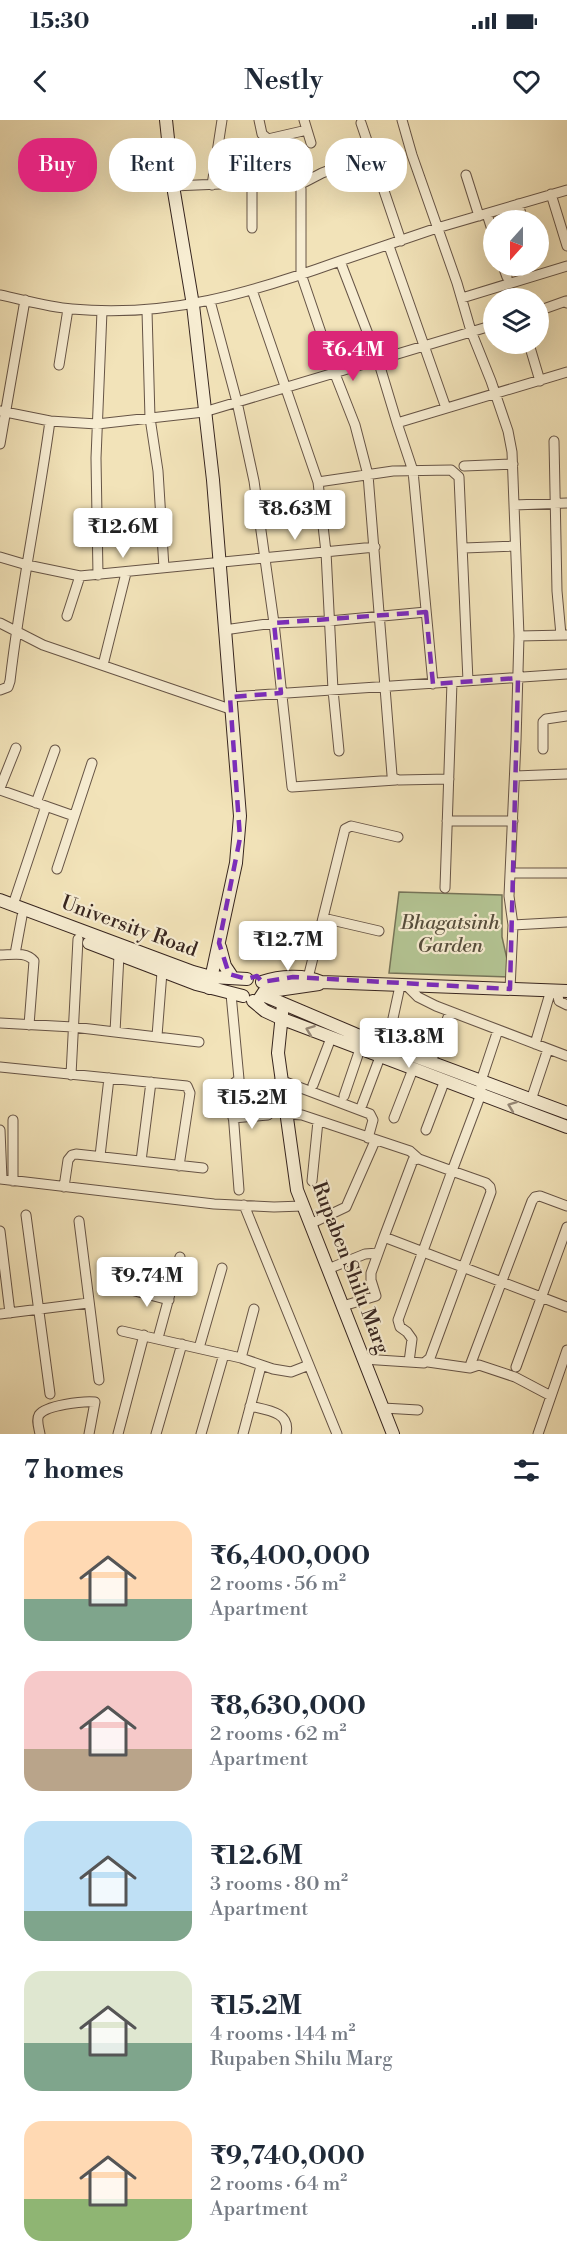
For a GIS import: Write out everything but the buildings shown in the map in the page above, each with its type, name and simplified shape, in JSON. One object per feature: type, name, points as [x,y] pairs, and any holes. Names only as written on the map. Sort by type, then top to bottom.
[{"type":"street","points":[[166,120],[168,138]]},
{"type":"street","points":[[219,138],[222,120]]},
{"type":"street","points":[[259,120],[262,134],[268,139],[307,130]]},
{"type":"street","points":[[304,120],[309,138]]},
{"type":"street","points":[[402,120],[471,331],[508,431],[513,464],[519,636],[509,896],[513,925],[510,989]]},
{"type":"street","points":[[361,123],[366,138]]},
{"type":"street","points":[[0,295],[68,309],[102,311],[147,311],[210,301],[252,290],[389,246],[437,228],[483,215],[466,175]]},
{"type":"street","points":[[499,210],[567,190]]},
{"type":"street","points":[[174,192],[193,305],[213,480],[240,816],[240,838],[210,982]]},
{"type":"street","points":[[252,192],[252,228]]},
{"type":"street","points":[[301,192],[301,274],[334,374],[355,425],[368,475],[391,772],[396,780]]},
{"type":"street","points":[[385,192],[401,241]]},
{"type":"street","points":[[551,194],[567,246]]},
{"type":"street","points":[[518,204],[520,210]]},
{"type":"street","points":[[389,246],[446,408]]},
{"type":"street","points":[[340,261],[378,360],[413,471],[433,684]]},
{"type":"street","points":[[462,298],[567,266]]},
{"type":"street","points":[[252,290],[318,483],[326,552],[333,690],[339,751]]},
{"type":"street","points":[[0,444],[3,412],[25,300]]},
{"type":"street","points":[[210,301],[237,402],[254,481],[274,622],[292,787],[448,779]]},
{"type":"street","points":[[549,307],[567,301]]},
{"type":"street","points":[[59,365],[68,309]]},
{"type":"street","points":[[98,575],[95,506],[102,311]]},
{"type":"street","points":[[147,311],[150,418],[158,471],[164,568]]},
{"type":"street","points":[[3,412],[50,421],[97,424],[204,412],[483,328]]},
{"type":"street","points":[[533,354],[540,381]]},
{"type":"street","points":[[397,423],[567,372]]},
{"type":"street","points":[[0,690],[8,687],[10,681],[16,630],[39,502],[50,421]]},
{"type":"street","points":[[519,636],[564,635],[562,591],[556,552],[554,441]]},
{"type":"street","points":[[464,466],[513,464]]},
{"type":"street","points":[[318,483],[413,471],[451,470],[459,477],[464,548],[468,681]]},
{"type":"street","points":[[514,505],[567,503]]},
{"type":"street","points":[[122,523],[161,519]]},
{"type":"street","points":[[464,548],[515,546]]},
{"type":"street","points":[[0,556],[27,565],[80,576],[375,548]]},
{"type":"street","points":[[556,552],[567,550]]},
{"type":"street","points":[[103,665],[126,573]]},
{"type":"street","points":[[67,616],[80,576]]},
{"type":"street","points":[[224,630],[274,622],[329,621],[426,612]]},
{"type":"street","points":[[0,622],[43,645],[230,703],[281,693],[567,675]]},
{"type":"street","points":[[444,888],[452,682]]},
{"type":"street","points":[[543,749],[543,722],[546,719],[567,716]]},
{"type":"street","points":[[16,748],[0,789],[74,816]]},
{"type":"street","points":[[13,905],[55,750]]},
{"type":"street","points":[[57,869],[92,763]]},
{"type":"street","points":[[515,776],[567,774]]},
{"type":"street","points":[[447,821],[513,821]]},
{"type":"street","points":[[308,978],[345,829],[351,826],[398,837]]},
{"type":"street","points":[[511,873],[567,873]]},
{"type":"street","name":"University Road","points":[[0,900],[193,972],[210,982],[233,978],[247,980],[242,985],[253,993],[265,1011],[280,1018],[567,1127]]},
{"type":"street","name":"University Road","points":[[0,908],[162,972],[253,993],[567,1113]]},
{"type":"street","points":[[15,954],[22,916]]},
{"type":"street","points":[[323,918],[379,931]]},
{"type":"street","points":[[513,925],[567,922]]},
{"type":"street","points":[[71,1075],[78,939]]},
{"type":"street","points":[[219,943],[225,966],[233,978]]},
{"type":"street","points":[[0,955],[15,954],[31,957],[34,961],[29,1025]]},
{"type":"street","points":[[115,1032],[119,955]]},
{"type":"street","points":[[157,1036],[162,972]]},
{"type":"street","points":[[253,993],[280,978],[308,978],[321,982],[404,986],[558,991]]},
{"type":"street","points":[[253,993],[296,986],[314,986],[321,982]]},
{"type":"street","points":[[296,986],[292,998],[296,1009]]},
{"type":"street","points":[[404,986],[418,997],[450,1012],[567,1056]]},
{"type":"street","points":[[387,1046],[404,986]]},
{"type":"street","points":[[558,991],[559,1001],[567,1005]]},
{"type":"street","points":[[535,1044],[558,991]]},
{"type":"street","points":[[239,1190],[231,1086],[239,1078],[253,993]]},
{"type":"street","name":"Rupaben Shilu Marg","points":[[283,1004],[278,1053],[280,1080],[297,1190],[393,1434]]},
{"type":"street","points":[[431,1062],[450,1012]]},
{"type":"street","points":[[0,1023],[73,1027],[199,1042]]},
{"type":"street","points":[[409,1362],[411,1335],[397,1323],[481,1094],[481,1081],[498,1030]]},
{"type":"street","points":[[313,1085],[331,1038]]},
{"type":"street","points":[[344,1096],[360,1049]]},
{"type":"street","points":[[531,1100],[548,1049]]},
{"type":"street","points":[[362,1105],[380,1057]]},
{"type":"street","points":[[0,1067],[184,1084],[190,1089],[179,1166]]},
{"type":"street","points":[[394,1118],[413,1069]]},
{"type":"street","points":[[100,1156],[109,1078]]},
{"type":"street","points":[[280,1080],[370,1114],[373,1120],[371,1139],[351,1201],[346,1207],[310,1224]]},
{"type":"street","points":[[426,1130],[445,1080]]},
{"type":"street","points":[[141,1161],[151,1082]]},
{"type":"street","points":[[286,1114],[302,1115],[410,1151],[419,1159],[486,1183],[490,1187],[491,1192],[428,1362]]},
{"type":"street","points":[[233,1118],[268,1115]]},
{"type":"street","points":[[13,1120],[13,1181]]},
{"type":"street","points":[[312,1181],[318,1121]]},
{"type":"street","points":[[0,1130],[1,1179],[244,1205],[303,1206]]},
{"type":"street","points":[[64,1187],[70,1157],[76,1154],[203,1168]]},
{"type":"street","points":[[343,1306],[376,1296],[371,1280],[378,1253],[411,1162],[419,1159]]},
{"type":"street","points":[[471,1363],[535,1197],[540,1196],[567,1206]]},
{"type":"street","points":[[244,1205],[337,1434]]},
{"type":"street","points":[[26,1215],[50,1394]]},
{"type":"street","points":[[79,1221],[99,1380]]},
{"type":"street","points":[[516,1367],[567,1227]]},
{"type":"street","points":[[0,1231],[5,1314],[88,1303]]},
{"type":"street","points":[[384,1237],[567,1308]]},
{"type":"street","points":[[328,1269],[364,1254],[378,1253]]},
{"type":"street","points":[[158,1338],[180,1257]]},
{"type":"street","points":[[139,1266],[175,1276]]},
{"type":"street","points":[[199,1348],[222,1268]]},
{"type":"street","points":[[131,1290],[169,1300]]},
{"type":"street","points":[[241,1358],[254,1309]]},
{"type":"street","points":[[122,1331],[241,1358],[261,1366],[291,1372],[309,1365]]},
{"type":"street","points":[[118,1434],[144,1335]]},
{"type":"street","points":[[156,1434],[182,1344]]},
{"type":"street","points":[[538,1434],[567,1350]]},
{"type":"street","points":[[201,1434],[224,1354]]},
{"type":"street","points":[[363,1359],[428,1362],[470,1368],[479,1365],[515,1377],[551,1396]]},
{"type":"street","points":[[243,1434],[261,1366]]},
{"type":"street","points":[[40,1434],[38,1418],[41,1413],[55,1407],[95,1402],[89,1434]]},
{"type":"street","points":[[250,1406],[283,1416],[287,1422],[286,1434]]},
{"type":"street","points":[[383,1408],[418,1410]]},
{"type":"highlighted area","points":[[426,612],[433,684],[518,678],[510,989],[293,977],[262,982],[257,976],[247,979],[229,974],[219,943],[240,838],[230,697],[281,693],[274,623]]},
{"type":"green space","name":"Bhagatsinh Garden","points":[[399,892],[502,895],[502,937],[511,977],[389,973]]}]
